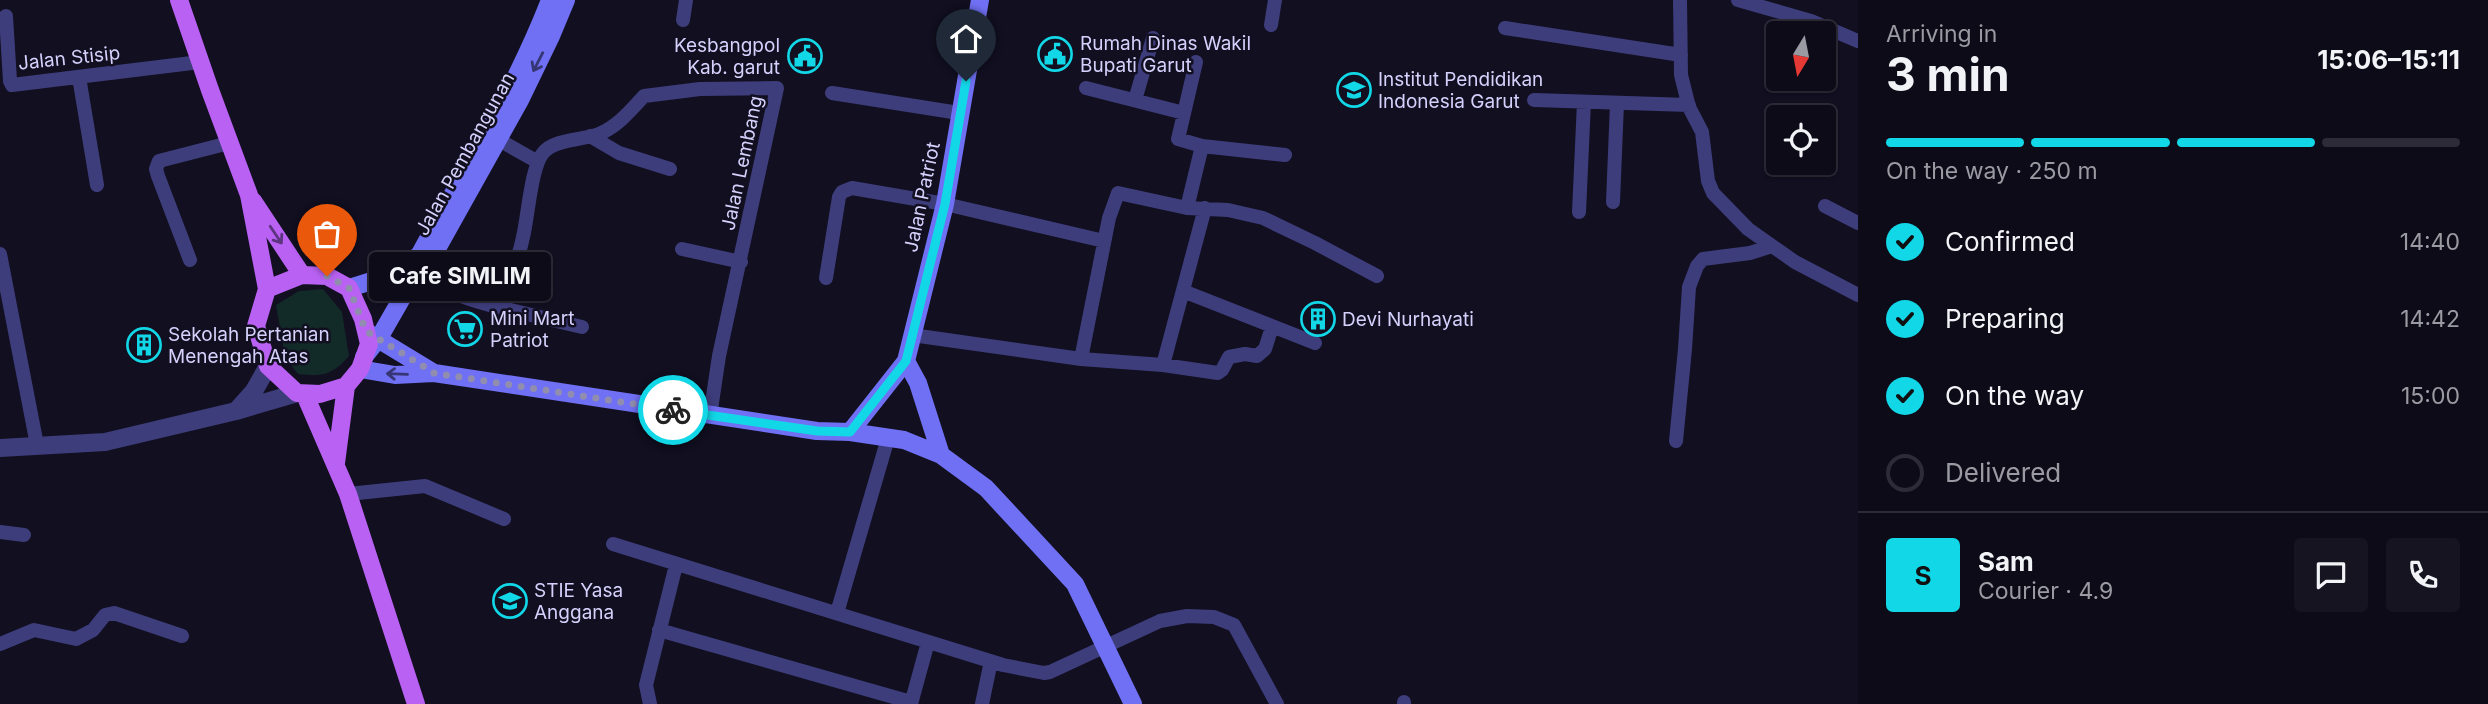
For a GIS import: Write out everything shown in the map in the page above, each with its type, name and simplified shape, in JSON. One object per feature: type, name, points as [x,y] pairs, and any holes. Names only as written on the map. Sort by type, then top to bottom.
[{"type":"main road","points":[[179,0],[249,195],[267,289],[257,326],[268,366],[301,394],[336,463],[416,704]]},
{"type":"main road","name":"Jalan Patriot","points":[[850,432],[906,361],[945,204],[980,0]]},
{"type":"main road","name":"Jalan Pembangunan","points":[[349,288],[429,262],[492,136],[551,36],[558,1]]},
{"type":"main road","points":[[249,195],[303,275]]},
{"type":"main road","name":"Jalan Pembangunan","points":[[372,335],[406,291],[415,268]]},
{"type":"main road","points":[[267,289],[303,275],[327,276],[349,288],[372,335],[434,373]]},
{"type":"main road","points":[[390,275],[406,291]]},
{"type":"main road","points":[[336,463],[346,386],[362,363],[372,335]]},
{"type":"main road","points":[[906,361],[918,383],[941,454]]},
{"type":"main road","points":[[362,363],[395,375],[434,373],[710,416],[904,440],[941,454],[986,488],[1075,584],[1133,704]]},
{"type":"main road","points":[[301,394],[320,394],[346,386]]},
{"type":"street","points":[[684,20],[687,0]]},
{"type":"street","points":[[1271,25],[1275,0]]},
{"type":"street","points":[[1680,0],[1681,75],[1689,105],[1702,132],[1708,181],[1713,193],[1748,229],[1772,246],[1795,262],[1858,295]]},
{"type":"street","points":[[1738,0],[1811,21],[1858,41]]},
{"type":"street","name":"Jalan Stisip","points":[[6,16],[12,85],[200,62]]},
{"type":"street","points":[[1506,28],[1681,55]]},
{"type":"street","points":[[1135,100],[1153,38]]},
{"type":"street","points":[[1196,62],[1178,139],[1202,146],[1285,155]]},
{"type":"street","points":[[79,77],[97,186]]},
{"type":"street","name":"Jalan Lembang","points":[[538,162],[544,151],[558,144],[600,133],[624,118],[645,96],[700,89],[777,88],[719,356],[710,416]]},
{"type":"street","points":[[1086,88],[1184,113]]},
{"type":"street","points":[[832,93],[959,113]]},
{"type":"street","points":[[1534,100],[1689,105]]},
{"type":"street","points":[[1579,212],[1584,102]]},
{"type":"street","points":[[1613,202],[1617,103]]},
{"type":"street","points":[[492,136],[538,162],[523,239],[514,269],[493,306]]},
{"type":"street","points":[[590,136],[619,153],[670,169]]},
{"type":"street","points":[[190,260],[158,176],[157,164],[159,161],[228,139]]},
{"type":"street","points":[[1187,208],[1202,146]]},
{"type":"street","points":[[826,278],[839,197],[842,192],[852,188],[945,204],[1104,241]]},
{"type":"street","points":[[1081,359],[1109,218],[1118,193],[1187,208],[1205,208],[1263,218],[1377,276]]},
{"type":"street","points":[[1825,206],[1858,223]]},
{"type":"street","points":[[1163,365],[1205,208]]},
{"type":"street","points":[[1676,441],[1687,299],[1697,266],[1703,259],[1750,253],[1772,246]]},
{"type":"street","points":[[682,249],[741,262]]},
{"type":"street","points":[[0,254],[37,445]]},
{"type":"street","points":[[415,268],[443,287],[493,306],[582,327]]},
{"type":"street","points":[[1183,291],[1315,343]]},
{"type":"street","points":[[912,335],[1081,359],[1163,365],[1218,373],[1228,358],[1245,354],[1257,356],[1262,353],[1272,327]]},
{"type":"street","points":[[236,411],[254,391],[268,366]]},
{"type":"street","points":[[0,448],[105,442],[301,394]]},
{"type":"street","points":[[837,613],[888,438]]},
{"type":"street","points":[[348,494],[425,486],[504,519]]},
{"type":"street","points":[[0,532],[24,535]]},
{"type":"street","points":[[613,544],[991,661],[1044,673],[1107,648],[1160,621],[1187,616],[1214,617],[1234,625],[1278,704]]},
{"type":"street","points":[[654,703],[646,685],[676,565]]},
{"type":"street","points":[[0,644],[34,630],[76,639],[93,630],[105,615],[114,613],[182,636]]},
{"type":"street","points":[[659,630],[911,703],[928,642]]},
{"type":"street","points":[[982,704],[991,661]]},
{"type":"green space","points":[[323,289],[342,312],[349,356],[332,371],[314,375],[298,374],[285,357],[276,305],[299,291]]},
{"type":"way so far","points":[[327,276],[349,288],[366,331],[434,373],[673,410]]},
{"type":"place","name":"Rumah Dinas Wakil Bupati Garut","points":[[1055,54]]},
{"type":"place","name":"Kesbangpol Kab. garut","points":[[805,56]]},
{"type":"place","name":"Institut Pendidikan Indonesia Garut","points":[[1354,90]]},
{"type":"place","name":"Cafe SIMLIM","points":[[327,276]]},
{"type":"place","name":"Devi Nurhayati","points":[[1318,319]]},
{"type":"place","name":"Mini Mart Patriot","points":[[465,329]]},
{"type":"place","name":"Sekolah Pertanian Menengah Atas","points":[[144,345]]},
{"type":"place","name":"STIE Yasa Anggana","points":[[510,601]]},
{"type":"route","points":[[673,410],[817,431],[850,432],[906,361],[945,204],[966,81]]}]
